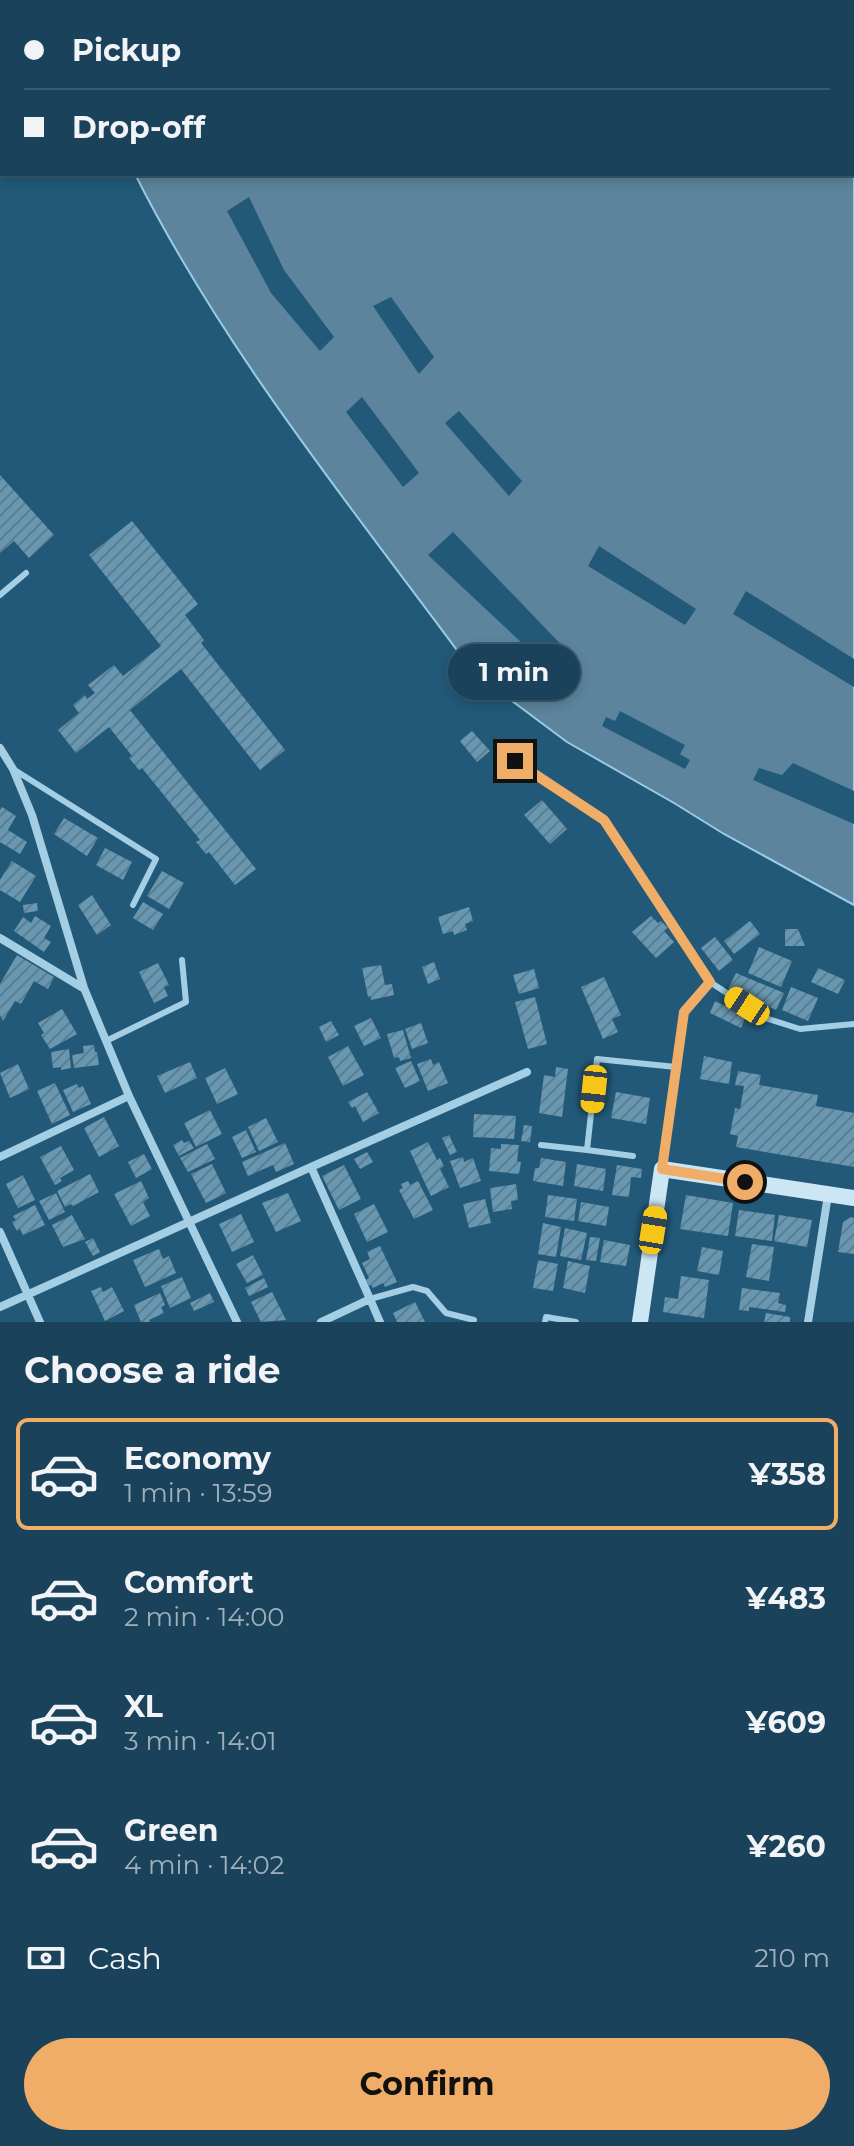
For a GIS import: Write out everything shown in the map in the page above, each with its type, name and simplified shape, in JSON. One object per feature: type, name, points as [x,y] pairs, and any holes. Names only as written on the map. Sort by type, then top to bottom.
[{"type":"street","points":[[0,748],[13,769],[32,815],[84,988],[129,1096],[237,1322]]},
{"type":"street","points":[[0,938],[84,988]]},
{"type":"street","points":[[640,1322],[684,1012],[710,982]]},
{"type":"street","points":[[0,1307],[527,1072]]},
{"type":"street","points":[[0,1157],[129,1096]]},
{"type":"street","points":[[311,1167],[380,1322]]},
{"type":"street","points":[[662,1169],[854,1198]]},
{"type":"street","points":[[808,1322],[828,1195]]},
{"type":"street","points":[[0,1232],[40,1322]]},
{"type":"street","points":[[321,1322],[370,1299]]},
{"type":"lane","points":[[0,595],[26,573]]},
{"type":"lane","points":[[515,761],[604,820],[710,982],[765,1018],[800,1029],[854,1024]]},
{"type":"lane","points":[[13,769],[156,859],[133,905]]},
{"type":"lane","points":[[106,1041],[186,1002],[182,960]]},
{"type":"lane","points":[[587,1150],[597,1059],[676,1067]]},
{"type":"lane","points":[[541,1145],[633,1156]]},
{"type":"lane","points":[[370,1299],[413,1287],[427,1291],[446,1313],[474,1320]]},
{"type":"lane","points":[[545,1322],[546,1317],[576,1322]]},
{"type":"water","points":[[136,176],[854,176],[854,905],[724,834],[567,742],[488,683],[465,661],[248,364],[170,239]]},
{"type":"pier","points":[[249,197],[284,270],[334,337],[320,351],[271,293],[227,211]]},
{"type":"pier","points":[[391,297],[434,357],[419,374],[373,306]]},
{"type":"pier","points":[[362,397],[419,473],[403,487],[346,412]]},
{"type":"pier","points":[[459,411],[522,481],[509,496],[445,423]]},
{"type":"pier","points":[[453,532],[571,655],[554,673],[428,555]]},
{"type":"pier","points":[[599,546],[696,609],[685,625],[588,566]]},
{"type":"pier","points":[[746,591],[854,659],[854,687],[733,614]]},
{"type":"pier","points":[[620,711],[685,745],[680,754],[690,760],[685,769],[602,726],[606,717],[615,721]]},
{"type":"pier","points":[[793,763],[854,791],[854,824],[753,780],[759,768],[782,775]]},
{"type":"building","points":[[0,475],[54,535],[29,558],[14,541],[0,553]]},
{"type":"building","points":[[132,521],[198,604],[185,615],[204,640],[201,643],[285,750],[260,770],[181,669],[130,710],[256,869],[235,885],[209,852],[206,854],[196,842],[200,840],[142,768],[139,770],[129,758],[132,756],[109,727],[76,753],[58,730],[79,713],[73,705],[85,695],[87,699],[95,693],[88,685],[114,665],[123,676],[161,646],[89,555]]},
{"type":"building","points":[[472,731],[490,751],[477,762],[460,741]]},
{"type":"building","points":[[542,800],[567,829],[550,844],[524,815]]},
{"type":"building","points":[[2,807],[16,816],[8,830],[27,842],[20,854],[0,842]]},
{"type":"building","points":[[64,818],[98,838],[87,856],[54,834]]},
{"type":"building","points":[[105,848],[132,862],[123,880],[96,865]]},
{"type":"building","points":[[12,861],[36,876],[20,902],[0,890],[0,880]]},
{"type":"building","points":[[162,871],[184,883],[169,909],[147,896]]},
{"type":"building","points":[[92,895],[111,925],[97,935],[78,905]]},
{"type":"building","points":[[143,902],[163,914],[153,930],[133,918]]},
{"type":"building","points":[[37,903],[38,911],[24,913],[23,905]]},
{"type":"building","points":[[469,907],[473,921],[465,924],[467,930],[454,935],[453,931],[443,934],[438,917]]},
{"type":"building","points":[[35,916],[51,926],[44,938],[51,942],[44,952],[14,931],[23,917],[31,923]]},
{"type":"building","points":[[651,916],[668,928],[664,931],[674,942],[656,958],[632,932]]},
{"type":"building","points":[[750,921],[760,934],[734,954],[724,941]]},
{"type":"building","points":[[785,929],[798,929],[805,946],[785,946]]},
{"type":"building","points":[[715,937],[733,960],[719,971],[701,948]]},
{"type":"building","points":[[759,947],[792,961],[781,987],[748,973]]},
{"type":"building","points":[[17,955],[54,977],[48,989],[34,981],[21,1004],[15,1001],[3,1021],[0,1015],[0,984]]},
{"type":"building","points":[[434,962],[440,979],[428,984],[422,967]]},
{"type":"building","points":[[158,963],[169,985],[164,987],[168,996],[154,1003],[139,972]]},
{"type":"building","points":[[381,965],[385,985],[392,984],[394,995],[371,1000],[362,968]]},
{"type":"building","points":[[818,968],[845,980],[838,994],[811,982]]},
{"type":"building","points":[[534,969],[539,988],[519,994],[513,975]]},
{"type":"building","points":[[736,973],[784,993],[776,1010],[728,989]]},
{"type":"building","points":[[604,977],[621,1015],[612,1019],[618,1032],[603,1039],[581,987]]},
{"type":"building","points":[[791,987],[818,998],[808,1021],[782,1010]]},
{"type":"building","points":[[535,997],[547,1044],[528,1049],[515,1002]]},
{"type":"building","points":[[715,1001],[746,1016],[741,1028],[710,1013]]},
{"type":"building","points":[[62,1009],[77,1034],[50,1049],[38,1023]]},
{"type":"building","points":[[371,1018],[381,1038],[364,1046],[354,1026]]},
{"type":"building","points":[[331,1021],[339,1035],[326,1042],[319,1027]]},
{"type":"building","points":[[421,1023],[428,1043],[412,1049],[405,1029]]},
{"type":"building","points":[[403,1030],[411,1058],[400,1061],[399,1057],[394,1058],[387,1034]]},
{"type":"building","points":[[94,1045],[99,1065],[74,1068],[72,1055],[84,1053],[83,1046]]},
{"type":"building","points":[[348,1046],[364,1075],[343,1086],[328,1057]]},
{"type":"building","points":[[69,1049],[71,1068],[53,1068],[51,1052]]},
{"type":"building","points":[[704,1056],[732,1062],[729,1084],[700,1079]]},
{"type":"building","points":[[431,1059],[433,1065],[439,1062],[448,1083],[428,1091],[417,1064]]},
{"type":"building","points":[[411,1061],[420,1081],[405,1088],[395,1068]]},
{"type":"building","points":[[190,1062],[197,1078],[165,1093],[157,1076]]},
{"type":"building","points":[[18,1064],[29,1089],[10,1098],[0,1073]]},
{"type":"building","points":[[556,1067],[568,1069],[562,1117],[539,1113],[544,1075],[555,1077]]},
{"type":"building","points":[[225,1068],[238,1094],[217,1104],[205,1078]]},
{"type":"building","points":[[738,1071],[761,1075],[759,1085],[818,1095],[816,1106],[854,1113],[854,1167],[736,1147],[738,1136],[730,1134],[735,1108],[740,1109],[744,1086],[735,1085]]},
{"type":"building","points":[[55,1083],[70,1115],[52,1124],[37,1091]]},
{"type":"building","points":[[77,1084],[79,1088],[83,1086],[91,1104],[73,1112],[63,1090]]},
{"type":"building","points":[[367,1092],[379,1113],[363,1122],[355,1106],[352,1108],[348,1102]]},
{"type":"building","points":[[616,1092],[650,1098],[646,1124],[611,1118]]},
{"type":"building","points":[[210,1110],[222,1134],[196,1147],[184,1123]]},
{"type":"building","points":[[474,1114],[516,1116],[514,1139],[473,1137]]},
{"type":"building","points":[[104,1117],[119,1146],[99,1157],[84,1128]]},
{"type":"building","points":[[266,1118],[278,1142],[259,1151],[248,1127]]},
{"type":"building","points":[[524,1125],[532,1126],[530,1142],[521,1141]]},
{"type":"building","points":[[246,1130],[256,1152],[242,1158],[232,1137]]},
{"type":"building","points":[[449,1135],[457,1152],[450,1155],[442,1138]]},
{"type":"building","points":[[182,1140],[184,1143],[189,1141],[194,1148],[179,1156],[173,1145]]},
{"type":"building","points":[[428,1142],[437,1160],[440,1158],[444,1166],[440,1169],[449,1187],[431,1196],[410,1151]]},
{"type":"building","points":[[285,1143],[294,1164],[276,1172],[273,1165],[248,1176],[242,1162]]},
{"type":"building","points":[[207,1144],[215,1159],[188,1172],[180,1158]]},
{"type":"building","points":[[501,1144],[519,1145],[519,1174],[489,1171],[491,1148],[501,1149]]},
{"type":"building","points":[[61,1146],[74,1170],[55,1185],[40,1157]]},
{"type":"building","points":[[367,1152],[373,1162],[360,1169],[354,1159]]},
{"type":"building","points":[[144,1154],[152,1169],[136,1178],[128,1162]]},
{"type":"building","points":[[463,1157],[464,1162],[473,1158],[481,1181],[460,1188],[450,1161]]},
{"type":"building","points":[[541,1158],[566,1162],[563,1186],[533,1181]]},
{"type":"building","points":[[212,1164],[226,1193],[206,1203],[191,1174]]},
{"type":"building","points":[[577,1164],[606,1169],[603,1191],[574,1186]]},
{"type":"building","points":[[344,1165],[361,1199],[339,1210],[322,1176]]},
{"type":"building","points":[[617,1165],[642,1169],[641,1178],[631,1177],[629,1197],[612,1195]]},
{"type":"building","points":[[90,1174],[99,1192],[65,1207],[57,1191]]},
{"type":"building","points":[[23,1175],[35,1200],[18,1208],[6,1184]]},
{"type":"building","points":[[141,1181],[149,1198],[143,1202],[150,1216],[131,1226],[114,1194]]},
{"type":"building","points":[[408,1181],[410,1185],[418,1181],[433,1210],[414,1219],[399,1190],[403,1188],[401,1184]]},
{"type":"building","points":[[516,1184],[518,1200],[511,1201],[512,1209],[493,1212],[490,1188]]},
{"type":"building","points":[[56,1193],[65,1212],[49,1220],[39,1201]]},
{"type":"building","points":[[288,1193],[301,1221],[276,1232],[262,1203]]},
{"type":"building","points":[[548,1195],[577,1199],[574,1221],[545,1217]]},
{"type":"building","points":[[686,1195],[733,1203],[728,1236],[680,1229]]},
{"type":"building","points":[[485,1199],[491,1223],[469,1228],[463,1204]]},
{"type":"building","points":[[581,1202],[609,1207],[606,1226],[578,1221]]},
{"type":"building","points":[[374,1204],[388,1232],[367,1242],[354,1214]]},
{"type":"building","points":[[35,1205],[45,1225],[23,1235],[12,1222],[16,1220],[13,1216]]},
{"type":"building","points":[[739,1210],[775,1215],[772,1241],[735,1236]]},
{"type":"building","points":[[241,1214],[254,1242],[232,1252],[219,1224]]},
{"type":"building","points":[[72,1215],[85,1239],[63,1247],[52,1225]]},
{"type":"building","points":[[779,1215],[812,1220],[807,1247],[774,1241]]},
{"type":"building","points":[[854,1218],[854,1254],[838,1252],[843,1222]]},
{"type":"building","points":[[543,1223],[561,1227],[556,1257],[538,1254]]},
{"type":"building","points":[[565,1228],[587,1233],[581,1260],[560,1256]]},
{"type":"building","points":[[590,1237],[600,1238],[596,1261],[586,1260]]},
{"type":"building","points":[[93,1238],[100,1252],[93,1256],[85,1242]]},
{"type":"building","points":[[604,1240],[630,1245],[626,1266],[600,1262]]},
{"type":"building","points":[[752,1244],[774,1247],[769,1281],[746,1277]]},
{"type":"building","points":[[380,1246],[397,1282],[385,1287],[383,1283],[373,1288],[366,1280],[369,1278],[362,1263],[370,1259],[367,1252]]},
{"type":"building","points":[[702,1247],[723,1251],[719,1275],[697,1271]]},
{"type":"building","points":[[159,1249],[163,1259],[169,1256],[176,1273],[145,1287],[133,1260]]},
{"type":"building","points":[[253,1255],[263,1275],[247,1283],[236,1264]]},
{"type":"building","points":[[538,1260],[558,1264],[553,1291],[533,1288]]},
{"type":"building","points":[[568,1261],[590,1266],[585,1293],[563,1288]]},
{"type":"building","points":[[681,1276],[709,1280],[704,1318],[663,1312],[665,1297],[678,1299]]},
{"type":"building","points":[[182,1277],[191,1298],[170,1308],[161,1286]]},
{"type":"building","points":[[264,1278],[268,1287],[249,1296],[245,1288]]},
{"type":"building","points":[[101,1287],[103,1292],[112,1287],[124,1311],[105,1321],[91,1291]]},
{"type":"building","points":[[742,1288],[780,1293],[778,1303],[786,1305],[785,1312],[749,1307],[749,1311],[739,1310]]},
{"type":"building","points":[[272,1292],[286,1320],[261,1322],[251,1302]]},
{"type":"building","points":[[160,1293],[165,1305],[161,1307],[164,1313],[150,1322],[141,1322],[134,1305]]},
{"type":"building","points":[[210,1293],[214,1302],[194,1311],[190,1303]]},
{"type":"building","points":[[415,1302],[425,1322],[397,1322],[393,1313]]},
{"type":"building","points":[[766,1313],[790,1317],[790,1322],[764,1322]]},
{"type":"route","points":[[515,761],[604,820],[710,982],[684,1012],[662,1169],[745,1182]]}]
